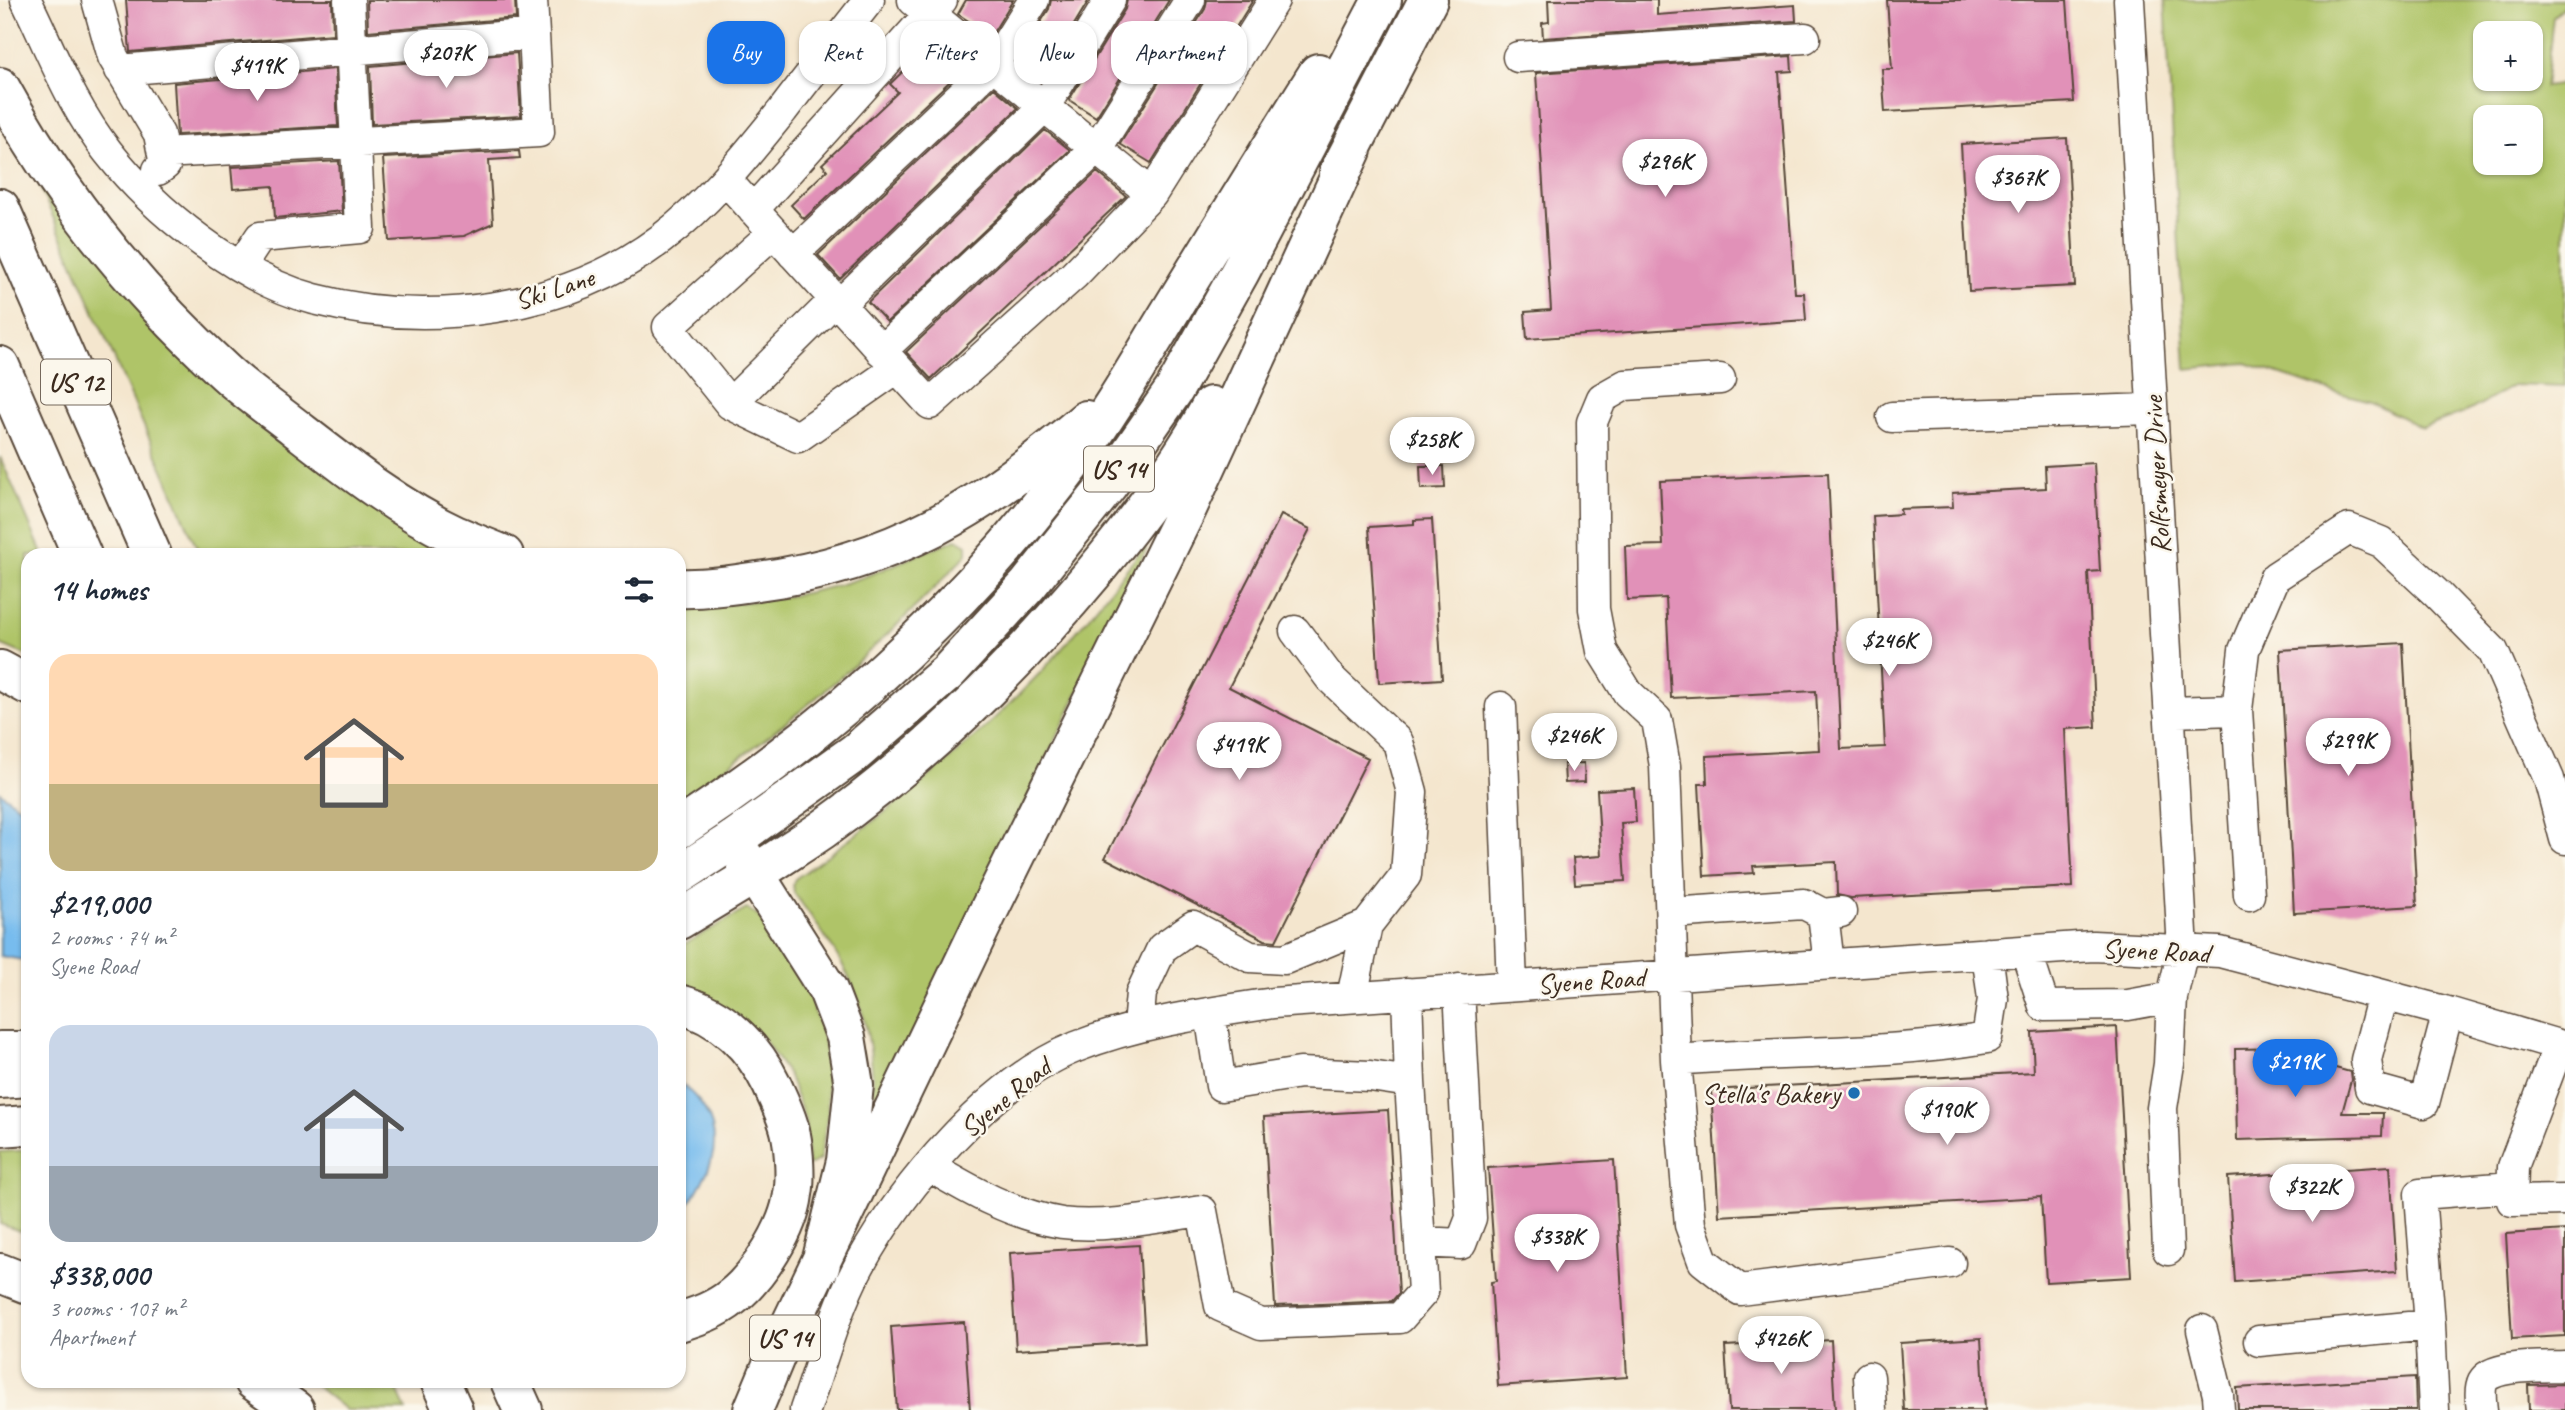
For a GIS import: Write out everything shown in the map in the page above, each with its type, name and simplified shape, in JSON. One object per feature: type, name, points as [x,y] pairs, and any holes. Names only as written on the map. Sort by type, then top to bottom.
[{"type":"main road","name":"US 14","points":[[686,824],[740,789],[837,714],[916,643],[987,568],[1034,512],[1077,458],[1123,389],[1364,0]]},
{"type":"main road","name":"US 14","points":[[733,841],[856,752],[948,672],[1028,585],[1108,485],[1174,390],[1246,260],[1382,0]]},
{"type":"main road","name":"US 14","points":[[686,916],[822,830],[888,778],[971,705],[1050,625],[1134,524],[1195,436],[1352,150],[1428,0]]},
{"type":"main road","points":[[0,87],[55,181],[109,252],[155,303],[227,375],[384,493],[454,534],[488,548]]},
{"type":"main road","points":[[820,1267],[990,908],[1187,509],[1352,150]]},
{"type":"main road","name":"US 12","points":[[0,208],[149,548]]},
{"type":"main road","name":"US 12","points":[[0,366],[79,548]]},
{"type":"main road","points":[[686,587],[744,583],[810,572],[866,557],[916,537],[973,506],[1043,456],[1123,389]]},
{"type":"main road","points":[[0,670],[21,681]]},
{"type":"main road","points":[[686,871],[733,841],[828,990],[846,1037],[854,1085],[846,1161],[820,1267]]},
{"type":"main road","points":[[686,1006],[729,1027],[763,1067],[782,1107],[791,1135],[794,1192],[787,1220],[758,1270],[732,1297],[708,1312],[686,1320]]},
{"type":"main road","points":[[0,1051],[21,1051]]},
{"type":"main road","points":[[0,1080],[21,1078]]},
{"type":"main road","points":[[0,1127],[21,1126]]},
{"type":"main road","points":[[0,1251],[21,1258]]},
{"type":"main road","name":"US 14","points":[[753,1410],[776,1355],[820,1267]]},
{"type":"main road","points":[[0,1273],[21,1281]]},
{"type":"main road","points":[[254,1388],[274,1395]]},
{"type":"main road","points":[[443,1388],[453,1410]]},
{"type":"main road","points":[[513,1388],[523,1410]]},
{"type":"street","name":"Ski Lane","points":[[26,0],[67,86],[108,152],[144,191],[200,240],[242,266],[312,299],[347,306],[424,312],[514,303],[565,289],[597,276],[661,239],[726,180],[869,0]]},
{"type":"street","points":[[97,0],[113,57],[159,134],[165,164],[144,191]]},
{"type":"street","points":[[242,266],[260,237],[360,228],[349,0]]},
{"type":"street","points":[[163,153],[539,132],[532,0]]},
{"type":"street","points":[[1000,55],[1034,0]]},
{"type":"street","points":[[730,404],[1045,106],[1110,0]]},
{"type":"street","points":[[971,84],[783,243],[668,327],[730,404],[798,437],[889,360],[1097,148],[1190,0]]},
{"type":"street","points":[[726,180],[929,404],[1074,275],[1152,194],[1274,0]]},
{"type":"street","name":"Rolfsmeyer Drive","points":[[2129,0],[2183,950],[2172,997],[2169,1064],[2162,1108],[2168,1250]]},
{"type":"street","points":[[753,210],[928,4],[946,21]]},
{"type":"street","points":[[120,70],[534,34]]},
{"type":"street","points":[[1518,57],[1805,38]]},
{"type":"street","points":[[1000,70],[1152,194]]},
{"type":"street","points":[[1720,379],[1625,384],[1602,398],[1592,422],[1594,609],[1602,651],[1628,693],[1657,720],[1665,765],[1676,1060],[1690,1225],[1703,1261],[1740,1290],[1950,1264]]},
{"type":"street","points":[[1892,417],[2152,408]]},
{"type":"street","points":[[2249,895],[2237,709],[2244,650],[2275,577],[2349,529],[2381,542],[2493,651],[2549,779],[2565,839]]},
{"type":"street","points":[[1295,631],[1330,678],[1398,742],[1412,792],[1406,875],[1367,925],[1352,997]]},
{"type":"street","points":[[1501,707],[1512,985]]},
{"type":"street","points":[[2169,712],[2237,709]]},
{"type":"street","points":[[1671,913],[1804,904],[1832,913],[1829,964]]},
{"type":"street","points":[[1138,1027],[1141,993],[1162,948],[1193,926],[1250,957],[1285,959],[1367,925]]},
{"type":"street","name":"Syene Road","points":[[805,1410],[859,1266],[911,1187],[929,1166],[968,1122],[1035,1066],[1077,1046],[1138,1027],[1273,1003],[2092,946],[2220,952],[2448,1012],[2562,1046]]},
{"type":"street","points":[[2026,951],[2044,1006],[2128,1005],[2172,997]]},
{"type":"street","points":[[1676,1060],[1745,1054],[1936,1046],[1987,1038],[1993,999],[1987,953]]},
{"type":"street","points":[[1420,1242],[1461,1244],[1471,1218],[1459,989]]},
{"type":"street","points":[[929,1166],[987,1199],[1011,1209],[1063,1223],[1121,1223],[1202,1211],[1220,1306],[1261,1324],[1400,1318],[1423,1292],[1407,993]]},
{"type":"street","points":[[2383,995],[2366,1060],[2370,1088],[2424,1103],[2448,1012]]},
{"type":"street","points":[[1210,1013],[1221,1086],[1300,1073],[1370,1076],[1410,1082]]},
{"type":"street","points":[[2562,1046],[2513,1167],[2512,1201],[2565,1200]]},
{"type":"street","points":[[2434,1410],[2420,1194],[2512,1186]]},
{"type":"street","points":[[2259,1341],[2430,1325]]},
{"type":"street","points":[[2202,1330],[2218,1395],[2219,1410]]},
{"type":"street","points":[[2482,1410],[2483,1381],[2494,1371],[2565,1366]]},
{"type":"street","points":[[1869,1377],[1871,1410]]},
{"type":"green space","points":[[2165,0],[2565,0],[2565,5],[2553,17],[2545,87],[2565,84],[2565,387],[2515,385],[2472,409],[2422,428],[2370,401],[2246,363],[2186,369]]},
{"type":"green space","points":[[40,187],[453,548],[197,548]]},
{"type":"green space","points":[[0,457],[40,548],[21,548],[21,653],[0,644]]},
{"type":"green space","points":[[957,539],[967,545],[967,554],[934,588],[830,686],[757,745],[686,794],[686,605],[748,602],[794,595],[861,578]]},
{"type":"green space","points":[[1144,547],[1146,550],[884,1099],[873,1092],[867,1033],[852,985],[828,941],[794,893],[795,879],[891,807],[952,757],[1011,703],[1053,659]]},
{"type":"green space","points":[[747,909],[760,917],[804,980],[823,1036],[827,1066],[828,1113],[820,1159],[808,1166],[805,1120],[789,1076],[763,1038],[686,992],[686,943]]},
{"type":"green space","points":[[21,1150],[21,1232],[0,1224],[0,1152]]},
{"type":"green space","points":[[319,1388],[396,1388],[406,1410],[346,1410]]},
{"type":"water","points":[[0,792],[21,808],[21,960],[0,956]]},
{"type":"water","points":[[686,1088],[701,1103],[708,1115],[714,1140],[709,1167],[686,1205]]},
{"type":"building","points":[[126,0],[332,0],[333,34],[130,52]]},
{"type":"building","points":[[367,0],[515,0],[516,18],[368,31]]},
{"type":"building","points":[[966,0],[1013,0],[1000,21],[968,21],[958,14]]},
{"type":"building","points":[[1051,0],[1089,0],[1076,21],[1041,21]]},
{"type":"building","points":[[1127,0],[1169,0],[1156,21],[1118,21]]},
{"type":"building","points":[[1207,0],[1253,0],[1240,21],[1197,21]]},
{"type":"building","points":[[1548,0],[1657,0],[1657,15],[1795,5],[1796,21],[1543,38],[1542,23],[1549,22]]},
{"type":"building","points":[[1887,0],[2067,0],[2074,102],[1885,112],[1882,69],[1892,69]]},
{"type":"building","points":[[1111,32],[1111,84],[1117,84],[1096,117],[1069,100],[1079,84],[1097,84],[1097,54]]},
{"type":"building","points":[[517,53],[521,116],[372,124],[370,66]]},
{"type":"building","points":[[1791,56],[1792,71],[1779,72],[1795,293],[1804,293],[1806,320],[1527,339],[1525,312],[1551,310],[1536,73]]},
{"type":"building","points":[[335,69],[338,126],[177,135],[174,83]]},
{"type":"building","points":[[900,74],[900,84],[947,84],[804,219],[791,205],[827,170],[822,164],[898,92],[890,84]]},
{"type":"building","points":[[1158,84],[1200,84],[1151,163],[1120,144]]},
{"type":"building","points":[[994,88],[1018,108],[840,279],[818,255]]},
{"type":"building","points":[[1045,130],[1070,150],[887,322],[868,302]]},
{"type":"building","points":[[2067,138],[2075,286],[1969,291],[1961,144]]},
{"type":"building","points":[[519,151],[520,158],[489,160],[493,223],[464,236],[389,241],[383,158]]},
{"type":"building","points":[[339,161],[342,211],[275,218],[273,186],[233,189],[231,167]]},
{"type":"building","points":[[1097,172],[1126,196],[931,379],[906,352]]},
{"type":"building","points":[[2094,463],[2100,571],[2088,572],[2096,727],[2065,729],[2073,887],[1851,898],[1837,895],[1836,862],[1753,866],[1754,873],[1704,876],[1699,784],[1707,784],[1706,756],[1819,750],[1816,691],[1671,698],[1666,598],[1627,600],[1625,546],[1663,545],[1660,481],[1828,473],[1841,749],[1885,747],[1873,516],[1901,514],[1900,509],[1953,507],[1952,493],[2046,488],[2045,466]]},
{"type":"building","points":[[1420,466],[1444,466],[1445,488],[1421,489]]},
{"type":"building","points":[[1281,515],[1310,529],[1229,687],[1368,758],[1276,941],[1265,940],[1105,858]]},
{"type":"building","points":[[1432,519],[1442,679],[1379,683],[1369,527],[1414,524],[1414,520]]},
{"type":"building","points":[[2403,643],[2417,906],[2294,913],[2280,650]]},
{"type":"building","points":[[1584,763],[1585,782],[1565,783],[1564,764]]},
{"type":"building","points":[[1634,788],[1636,822],[1621,823],[1625,881],[1575,884],[1573,858],[1601,856],[1597,790]]},
{"type":"building","points":[[2117,1027],[2131,1277],[2046,1282],[2041,1197],[1719,1216],[1711,1090],[2034,1072],[2032,1032]]},
{"type":"building","points":[[2289,1048],[2289,1055],[2350,1072],[2351,1080],[2342,1113],[2383,1113],[2382,1136],[2237,1140],[2235,1049]]},
{"type":"building","points":[[1388,1110],[1399,1293],[1392,1301],[1275,1306],[1264,1117]]},
{"type":"building","points":[[1614,1160],[1627,1377],[1498,1386],[1491,1282],[1496,1281],[1488,1168]]},
{"type":"building","points":[[2390,1166],[2397,1271],[2235,1282],[2228,1177]]},
{"type":"building","points":[[2565,1230],[2565,1336],[2512,1339],[2506,1234]]},
{"type":"building","points":[[1139,1245],[1145,1342],[1016,1350],[1010,1253]]},
{"type":"building","points":[[964,1322],[970,1410],[897,1410],[891,1327]]},
{"type":"building","points":[[1981,1338],[1985,1410],[1904,1410],[1900,1343]]},
{"type":"building","points":[[1831,1340],[1835,1410],[1729,1410],[1725,1346]]},
{"type":"building","points":[[2415,1377],[2416,1410],[2238,1410],[2237,1388]]},
{"type":"building","points":[[2565,1384],[2565,1410],[2529,1410],[2528,1385]]},
{"type":"place","name":"Stella's Bakery","points":[[1854,1093]]}]
